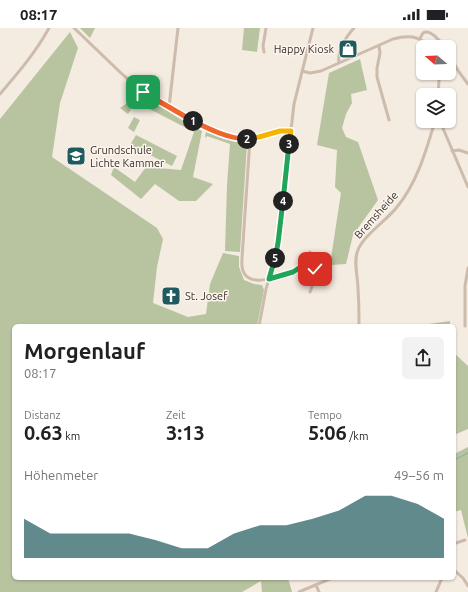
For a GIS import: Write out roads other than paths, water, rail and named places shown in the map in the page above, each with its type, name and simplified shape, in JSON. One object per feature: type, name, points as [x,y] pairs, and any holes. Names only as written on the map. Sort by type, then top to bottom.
[{"type":"street","points":[[0,94],[28,60],[49,28]]},
{"type":"street","points":[[74,28],[140,90],[196,122],[222,134],[250,139],[280,131],[291,131]]},
{"type":"street","points":[[169,107],[178,28]]},
{"type":"street","points":[[264,52],[263,46],[266,28]]},
{"type":"street","points":[[259,324],[266,289],[278,243],[295,96],[313,28]]},
{"type":"street","points":[[339,63],[338,57],[343,45],[354,28]]},
{"type":"street","points":[[302,71],[310,73],[321,71],[402,36],[420,39],[423,33],[431,32],[438,40]]},
{"type":"street","points":[[379,46],[380,53],[377,77],[388,120]]},
{"type":"street","points":[[456,67],[468,84]]},
{"type":"street","name":"Bremsheide","points":[[359,324],[359,292],[356,262],[358,250],[367,237],[396,209],[408,194],[420,166],[433,128]]},
{"type":"street","points":[[443,128],[468,187]]},
{"type":"street","points":[[250,139],[242,258],[242,269],[245,275],[251,279],[261,281],[293,272],[306,261],[310,252]]},
{"type":"street","points":[[452,151],[459,150],[468,153]]},
{"type":"street","points":[[306,261],[310,261],[315,269],[314,282],[310,292]]},
{"type":"street","points":[[465,326],[465,286],[468,268]]},
{"type":"street","points":[[456,543],[466,540]]},
{"type":"street","points":[[456,572],[463,578],[468,586]]},
{"type":"street","points":[[300,592],[327,580]]},
{"type":"street","points":[[436,592],[441,580]]},
{"type":"street","points":[[316,585],[319,592]]},
{"type":"waterway","points":[[456,459],[468,453]]},
{"type":"place","name":"Happy Kiosk","points":[[348,49]]},
{"type":"place","name":"Grundschule Lichte Kammer","points":[[76,156]]},
{"type":"place","name":"St. Josef","points":[[171,296]]}]
